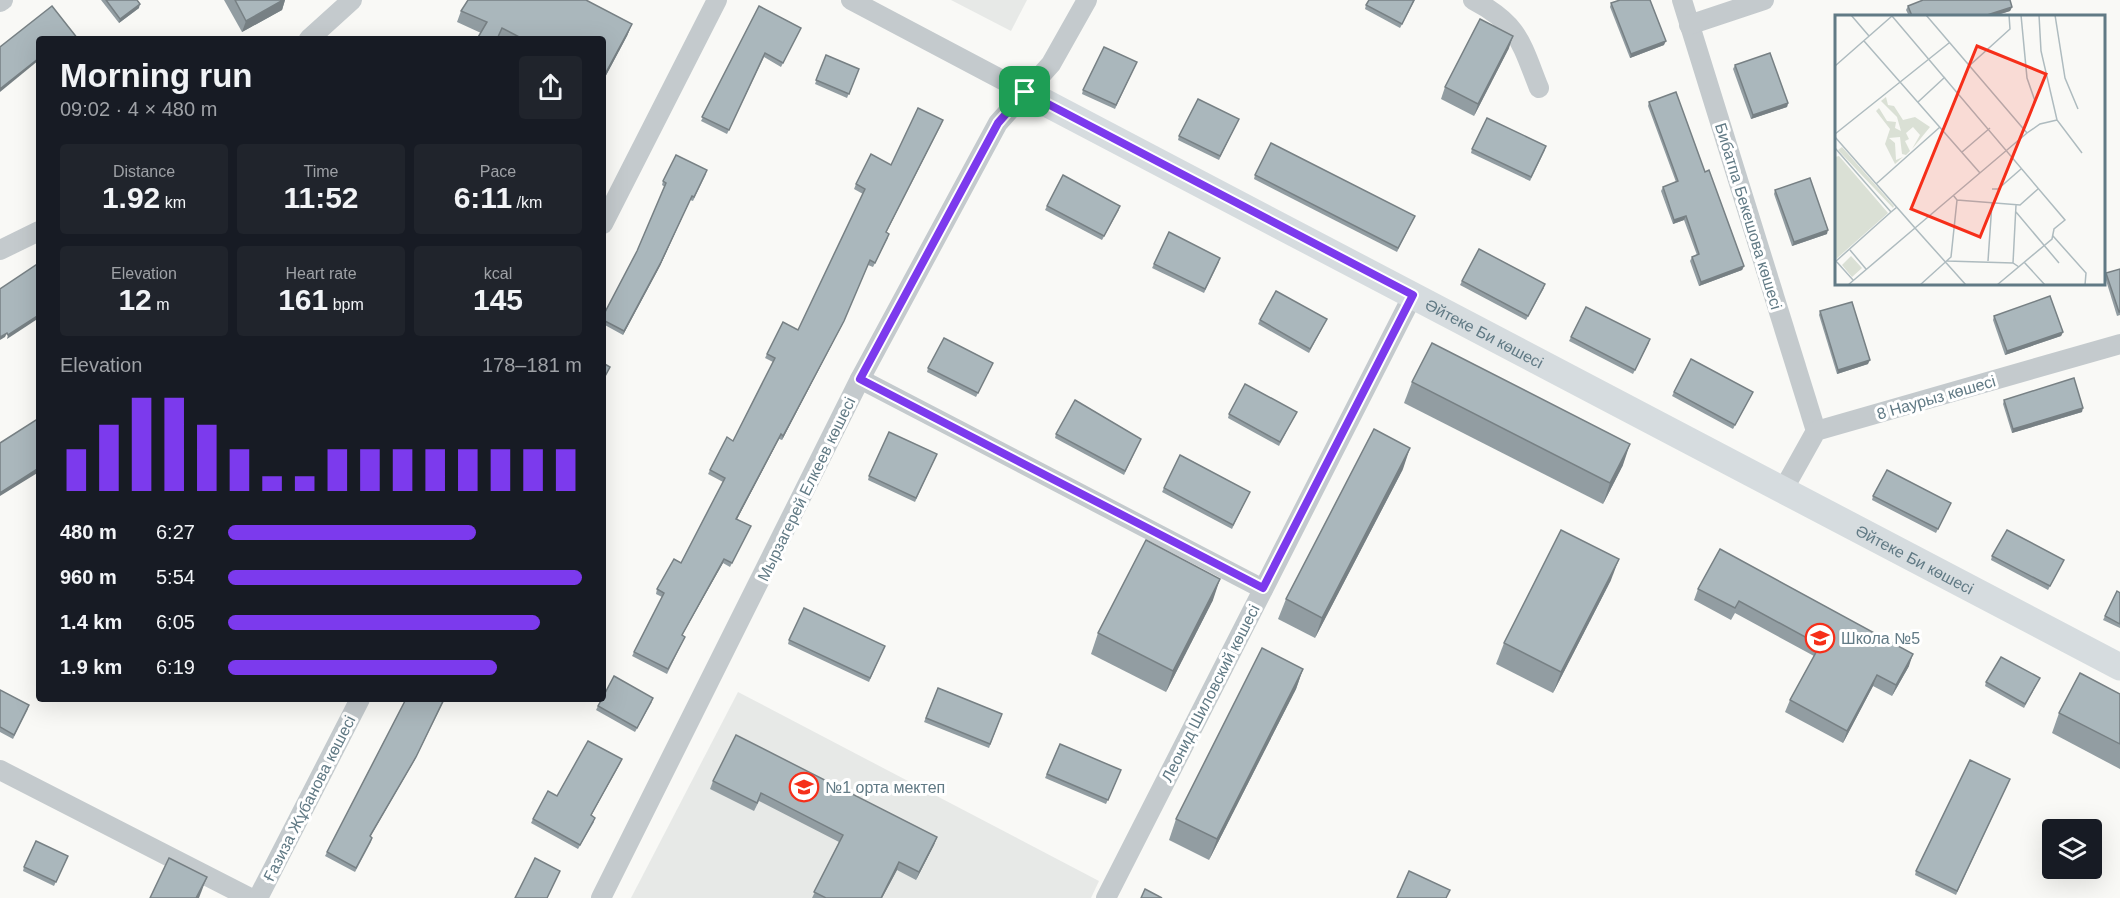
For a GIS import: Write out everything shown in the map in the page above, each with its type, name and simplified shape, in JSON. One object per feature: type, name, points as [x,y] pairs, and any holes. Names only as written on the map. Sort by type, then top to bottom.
[{"type":"street","points":[[312,36],[352,0]]},
{"type":"street","points":[[606,218],[717,0]]},
{"type":"street","name":"Әйтеке Би көшесі","points":[[851,0],[2120,667]]},
{"type":"street","name":"Мырзагерей Елкеев көшесі","points":[[601,898],[860,379],[998,123],[1051,64],[1087,0]]},
{"type":"street","points":[[1473,0],[1506,20],[1516,32],[1539,88]]},
{"type":"street","name":"Бибатпа Бекешова көшесі","points":[[1682,0],[1816,431]]},
{"type":"street","points":[[1689,25],[1764,0]]},
{"type":"street","points":[[0,250],[36,232]]},
{"type":"street","name":"Леонид Шиловский көшесі","points":[[1106,898],[1413,295]]},
{"type":"street","name":"8 Наурыз көшесі","points":[[1816,431],[2120,344]]},
{"type":"street","points":[[860,379],[1263,588]]},
{"type":"street","points":[[1783,490],[1816,431]]},
{"type":"street","name":"Ғазиза Жұбанова көшесі","points":[[258,898],[358,702]]},
{"type":"street","points":[[0,770],[250,898]]},
{"type":"shaded area","points":[[951,0],[1027,0],[1011,31]]},
{"type":"shaded area","name":"№1 орта мектеп","points":[[738,692],[1099,881],[1091,898],[631,898]]},
{"type":"building","points":[[106,0],[137,0],[140,4],[120,19]]},
{"type":"building","points":[[235,0],[283,0],[246,21]]},
{"type":"building","points":[[468,0],[586,0],[632,24],[606,72],[606,36],[517,36],[502,28],[498,36],[479,36],[487,22],[461,11]]},
{"type":"building","points":[[1369,0],[1414,0],[1402,24],[1366,5]]},
{"type":"building","points":[[1620,0],[1650,0],[1666,41],[1631,54],[1611,3]]},
{"type":"building","points":[[1923,0],[2010,0],[2012,7],[1987,15],[1912,15],[1908,6]]},
{"type":"building","points":[[52,6],[76,36],[36,36],[36,60],[0,89],[0,47]]},
{"type":"building","points":[[759,6],[801,28],[783,63],[765,53],[729,130],[702,117]]},
{"type":"building","points":[[1480,19],[1513,36],[1478,104],[1445,87]]},
{"type":"building","points":[[1104,47],[1137,62],[1116,105],[1083,90]]},
{"type":"building","points":[[1770,53],[1788,103],[1753,115],[1735,65]]},
{"type":"building","points":[[826,55],[859,69],[849,94],[816,80]]},
{"type":"building","points":[[1676,92],[1705,172],[1709,170],[1744,266],[1701,282],[1692,257],[1699,254],[1686,216],[1674,220],[1663,187],[1678,181],[1649,102]]},
{"type":"building","points":[[1198,99],[1239,119],[1220,156],[1179,136]]},
{"type":"building","points":[[918,108],[943,120],[886,232],[889,234],[875,263],[870,260],[844,321],[736,519],[751,526],[732,563],[724,559],[682,635],[685,637],[668,669],[634,652],[664,593],[657,589],[674,559],[681,563],[725,478],[710,470],[727,437],[733,441],[775,358],[767,354],[783,322],[798,330],[865,189],[856,184],[871,154],[891,165]]},
{"type":"building","points":[[1487,118],[1546,146],[1531,177],[1472,149]]},
{"type":"building","points":[[1271,143],[1415,216],[1398,248],[1255,175]]},
{"type":"building","points":[[676,155],[707,170],[624,331],[606,322],[606,310],[637,251],[666,183],[663,181]]},
{"type":"building","points":[[1063,175],[1120,206],[1104,236],[1047,206]]},
{"type":"building","points":[[1810,178],[1828,230],[1794,242],[1775,190]]},
{"type":"building","points":[[1169,232],[1220,258],[1205,289],[1154,264]]},
{"type":"building","points":[[1479,249],[1545,284],[1528,316],[1462,281]]},
{"type":"building","points":[[36,265],[36,317],[8,335],[7,333],[0,337],[0,289]]},
{"type":"building","points":[[2120,269],[2120,312],[2119,312],[2106,273]]},
{"type":"building","points":[[1276,291],[1327,319],[1310,349],[1260,320]]},
{"type":"building","points":[[2050,296],[2063,332],[2007,351],[1994,316]]},
{"type":"building","points":[[1852,302],[1870,360],[1838,370],[1820,311]]},
{"type":"building","points":[[1586,307],[1650,339],[1635,370],[1571,337]]},
{"type":"building","points":[[944,338],[993,363],[978,393],[928,368]]},
{"type":"building","points":[[1432,343],[1630,444],[1610,483],[1412,382]]},
{"type":"building","points":[[1691,359],[1753,392],[1735,425],[1674,392]]},
{"type":"building","points":[[2074,378],[2083,408],[2013,429],[2004,400]]},
{"type":"building","points":[[1245,384],[1297,412],[1280,442],[1229,414]]},
{"type":"building","points":[[1075,400],[1141,439],[1125,471],[1056,434]]},
{"type":"building","points":[[36,420],[36,470],[0,493],[0,443]]},
{"type":"building","points":[[1374,429],[1410,448],[1322,618],[1286,599]]},
{"type":"building","points":[[889,432],[937,454],[916,498],[869,476]]},
{"type":"building","points":[[1180,455],[1250,492],[1233,525],[1164,488]]},
{"type":"building","points":[[1887,470],[1951,503],[1938,529],[1873,496]]},
{"type":"building","points":[[1561,530],[1619,559],[1561,672],[1504,643]]},
{"type":"building","points":[[2007,530],[2064,560],[2050,586],[1992,556]]},
{"type":"building","points":[[1146,540],[1220,579],[1173,671],[1098,633]]},
{"type":"building","name":"Школа №5","points":[[1720,549],[1913,654],[1896,685],[1877,675],[1847,731],[1790,700],[1820,645],[1739,601],[1735,608],[1698,589]]},
{"type":"building","points":[[2117,591],[2120,593],[2120,624],[2105,616]]},
{"type":"building","points":[[804,608],[885,646],[870,678],[789,640]]},
{"type":"building","points":[[1262,648],[1303,669],[1217,839],[1176,819]]},
{"type":"building","points":[[2001,657],[2040,678],[2025,704],[1986,682]]},
{"type":"building","points":[[2080,673],[2120,694],[2120,744],[2059,713]]},
{"type":"building","points":[[614,676],[653,698],[637,728],[598,706],[600,702],[606,702],[606,691]]},
{"type":"building","points":[[938,688],[1002,714],[990,744],[926,718]]},
{"type":"building","points":[[0,690],[29,705],[14,735],[0,727]]},
{"type":"building","points":[[404,702],[443,702],[416,757],[370,836],[372,838],[356,868],[327,852]]},
{"type":"building","points":[[736,735],[937,837],[919,872],[899,862],[881,898],[826,898],[814,892],[843,835],[761,793],[757,803],[713,781]]},
{"type":"building","points":[[588,741],[622,759],[591,815],[595,818],[580,845],[533,819],[548,791],[557,796]]},
{"type":"building","points":[[1060,744],[1121,770],[1108,800],[1047,774]]},
{"type":"building","points":[[1970,760],[2010,779],[1957,891],[1916,871]]},
{"type":"building","points":[[36,841],[68,856],[56,882],[24,867]]},
{"type":"building","points":[[169,858],[207,877],[196,898],[150,898]]},
{"type":"building","points":[[535,858],[560,871],[547,898],[515,898]]},
{"type":"building","points":[[1409,871],[1450,890],[1446,898],[1397,898]]},
{"type":"building","points":[[1145,889],[1162,898],[1141,898]]},
{"type":"place","name":"Школа №5","points":[[1820,638]]},
{"type":"place","name":"№1 орта мектеп","points":[[804,787]]},
{"type":"route","points":[[1025,92],[1413,295],[1263,588],[860,379],[998,123],[1025,92]]}]
